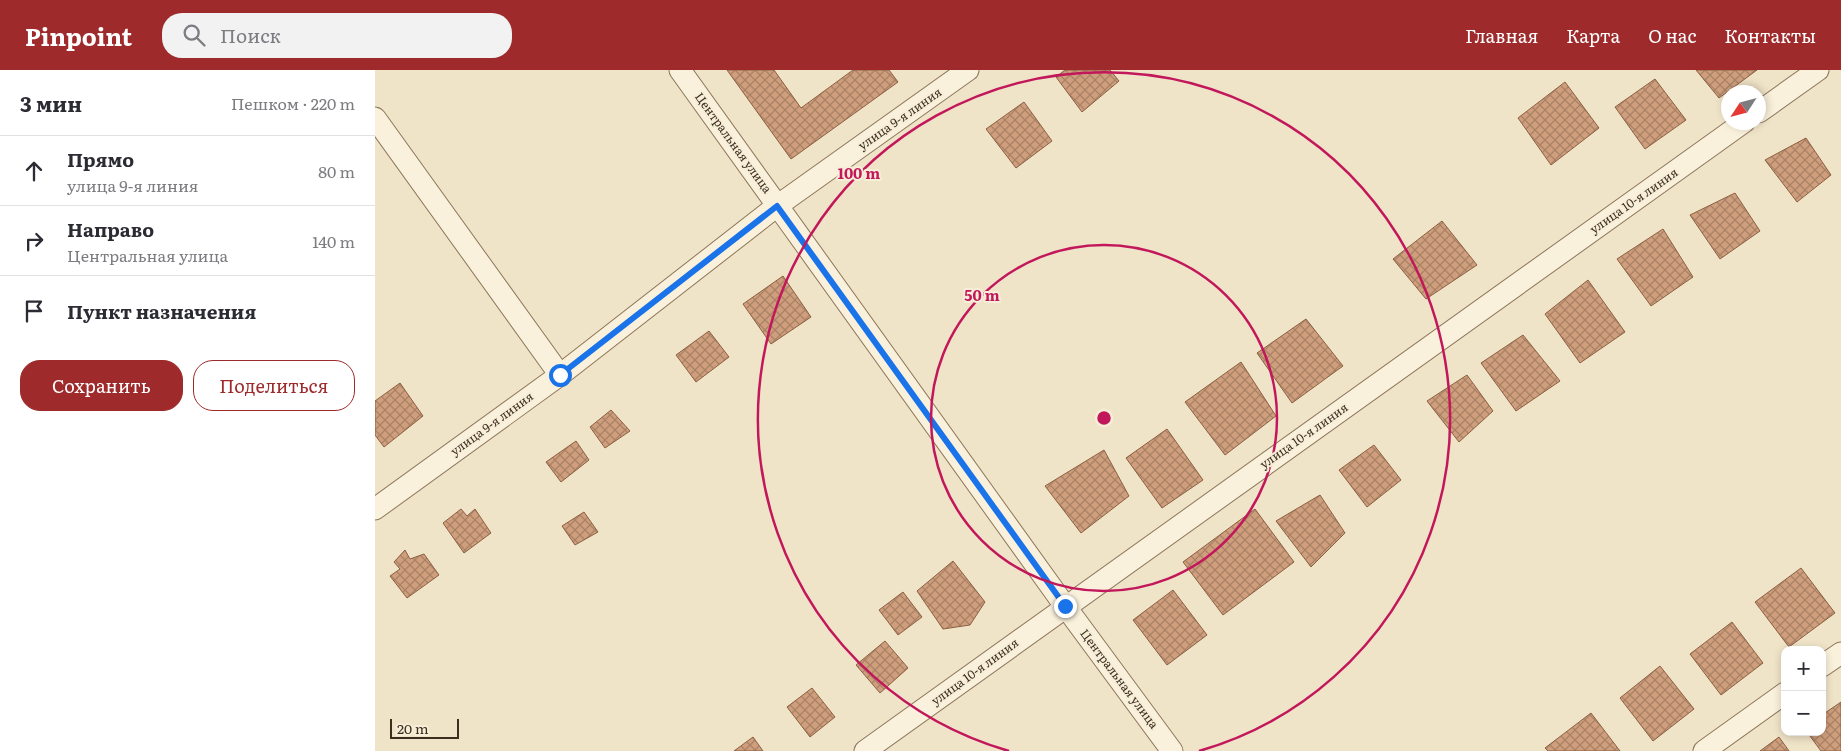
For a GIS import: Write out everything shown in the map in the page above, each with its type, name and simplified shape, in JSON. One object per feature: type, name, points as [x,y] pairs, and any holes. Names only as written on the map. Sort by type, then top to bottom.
[{"type":"street","name":"Центральная улица","points":[[680,70],[1065,606],[1172,751]]},
{"type":"street","name":"улица 9-я линия","points":[[375,509],[560,375],[777,206],[968,70]]},
{"type":"street","points":[[1766,107],[1818,70]]},
{"type":"street","points":[[375,118],[560,375]]},
{"type":"street","name":"улица 10-я линия","points":[[865,751],[1065,606],[1733,130]]},
{"type":"street","points":[[1826,663],[1841,653]]},
{"type":"street","points":[[1704,751],[1781,696]]},
{"type":"building","points":[[727,70],[774,70],[801,108],[853,70],[889,70],[898,82],[791,159]]},
{"type":"building","points":[[1065,70],[1110,70],[1119,81],[1082,112],[1056,77]]},
{"type":"building","points":[[1696,70],[1757,70],[1737,85],[1721,85],[1721,97],[1719,98]]},
{"type":"building","points":[[1655,79],[1686,120],[1645,149],[1615,107]]},
{"type":"building","points":[[1565,82],[1599,128],[1551,165],[1518,118]]},
{"type":"building","points":[[1024,102],[1052,141],[1016,168],[986,129]]},
{"type":"building","points":[[1806,138],[1831,175],[1797,202],[1765,160]]},
{"type":"building","points":[[1735,193],[1760,231],[1720,259],[1690,215]]},
{"type":"building","points":[[1442,221],[1477,265],[1426,299],[1393,259]]},
{"type":"building","points":[[1663,229],[1693,277],[1651,306],[1617,259]]},
{"type":"building","points":[[783,276],[811,317],[771,344],[743,304]]},
{"type":"building","points":[[1588,280],[1625,332],[1580,363],[1545,314]]},
{"type":"building","points":[[1306,319],[1343,366],[1292,403],[1257,353]]},
{"type":"building","points":[[709,331],[729,357],[696,382],[676,355]]},
{"type":"building","points":[[1523,335],[1560,381],[1516,411],[1481,363]]},
{"type":"building","points":[[1241,362],[1276,416],[1225,455],[1185,402]]},
{"type":"building","points":[[1467,375],[1493,411],[1459,442],[1427,401]]},
{"type":"building","points":[[400,383],[423,416],[384,447],[375,435],[375,401]]},
{"type":"building","points":[[611,410],[630,431],[605,448],[590,427]]},
{"type":"building","points":[[1167,429],[1203,480],[1162,508],[1126,458]]},
{"type":"building","points":[[576,441],[589,460],[561,482],[546,462]]},
{"type":"building","points":[[1374,445],[1401,480],[1367,507],[1339,470]]},
{"type":"building","points":[[1104,450],[1129,496],[1081,533],[1045,486]]},
{"type":"building","points":[[1320,495],[1345,533],[1311,567],[1276,521]]},
{"type":"building","points":[[461,509],[467,516],[475,509],[491,533],[464,553],[443,523]]},
{"type":"building","points":[[1255,509],[1294,562],[1223,615],[1183,562]]},
{"type":"building","points":[[584,512],[598,532],[575,545],[562,526]]},
{"type":"building","points":[[405,550],[410,559],[424,554],[439,575],[407,598],[390,576],[400,569],[394,562]]},
{"type":"building","points":[[953,561],[985,602],[970,625],[943,629],[917,591]]},
{"type":"building","points":[[1801,568],[1835,613],[1788,646],[1755,602]]},
{"type":"building","points":[[1173,590],[1207,635],[1167,665],[1133,620]]},
{"type":"building","points":[[903,592],[922,617],[898,635],[879,610]]},
{"type":"building","points":[[1732,622],[1763,663],[1721,695],[1690,654]]},
{"type":"building","points":[[885,641],[908,668],[880,693],[856,665]]},
{"type":"building","points":[[1660,666],[1694,709],[1653,741],[1620,698]]},
{"type":"building","points":[[812,688],[835,717],[810,737],[787,707]]},
{"type":"building","points":[[1841,702],[1841,751],[1821,751],[1810,736],[1826,736],[1826,712]]},
{"type":"building","points":[[1591,713],[1620,751],[1548,751],[1545,748]]},
{"type":"building","points":[[753,737],[763,751],[734,751]]},
{"type":"building","points":[[1779,737],[1789,751],[1760,751]]},
{"type":"route","points":[[560,375],[777,206],[1065,606]]}]
